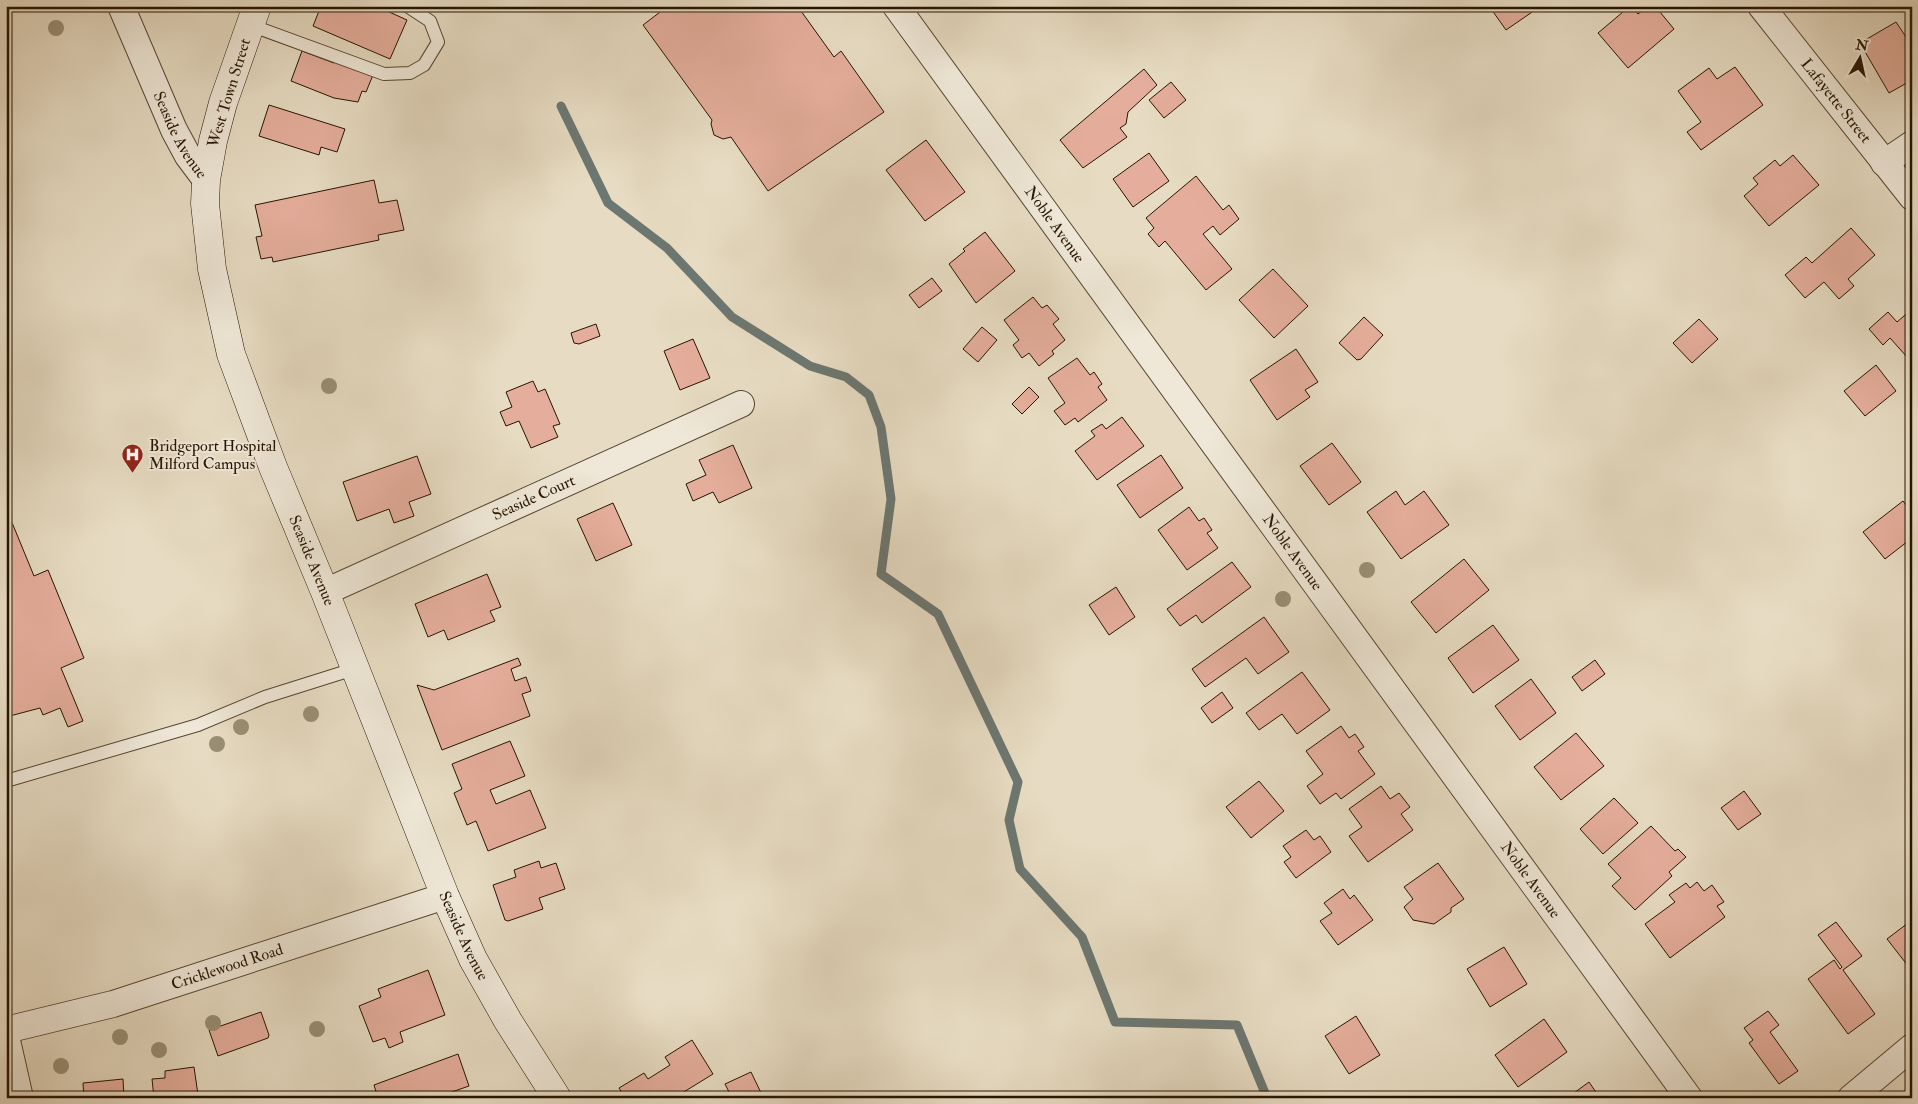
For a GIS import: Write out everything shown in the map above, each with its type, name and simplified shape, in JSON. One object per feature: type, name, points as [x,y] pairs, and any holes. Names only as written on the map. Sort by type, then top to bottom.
[{"type":"main road","name":"West Town Street","points":[[206,180],[213,141],[223,103],[254,15]]},
{"type":"main road","name":"Seaside Avenue","points":[[206,180],[205,204],[212,269],[231,354],[273,467],[325,592],[445,896],[473,959],[508,1021],[557,1098]]},
{"type":"street","name":"Seaside Avenue","points":[[121,6],[174,130],[188,156],[206,180]]},
{"type":"street","name":"Noble Avenue","points":[[896,6],[1689,1098]]},
{"type":"street","name":"Lafayette Street","points":[[1761,6],[1912,197]]},
{"type":"street","points":[[1884,163],[1912,144]]},
{"type":"street","name":"Seaside Court","points":[[325,592],[741,404]]},
{"type":"street","name":"Cricklewood Road","points":[[6,1030],[113,1004],[445,896]]},
{"type":"street","points":[[6,1036],[20,1098]]},
{"type":"street","points":[[1851,1098],[1912,1047]]},
{"type":"lane","points":[[254,15],[384,74],[410,73],[424,65],[438,42],[430,21],[407,6]]},
{"type":"lane","points":[[6,781],[198,725],[265,697],[354,669]]},
{"type":"building","points":[[321,6],[376,6],[407,20],[390,59],[313,26]]},
{"type":"building","points":[[668,6],[806,6],[801,11],[834,57],[841,51],[884,112],[768,191],[731,137],[723,139],[714,135],[711,124],[712,120],[643,25]]},
{"type":"building","points":[[1489,6],[1545,6],[1539,10],[1538,8],[1506,30]]},
{"type":"building","points":[[1630,6],[1638,14],[1648,6],[1655,6],[1674,29],[1628,68],[1598,33]]},
{"type":"building","points":[[1896,22],[1912,46],[1912,80],[1889,93],[1860,43]]},
{"type":"building","points":[[302,51],[334,63],[335,60],[373,75],[366,92],[362,91],[358,102],[334,98],[291,81]]},
{"type":"building","points":[[1735,67],[1763,105],[1701,150],[1687,132],[1701,122],[1678,91],[1709,68],[1717,79]]},
{"type":"building","points":[[1144,69],[1157,85],[1128,112],[1126,124],[1120,128],[1127,137],[1083,168],[1060,140]]},
{"type":"building","points":[[1171,82],[1186,100],[1164,118],[1149,100]]},
{"type":"building","points":[[269,105],[345,129],[337,152],[321,147],[319,155],[259,136]]},
{"type":"building","points":[[926,140],[965,192],[925,221],[886,170]]},
{"type":"building","points":[[1149,153],[1169,181],[1133,207],[1113,179]]},
{"type":"building","points":[[1793,155],[1819,185],[1769,226],[1744,196],[1758,184],[1753,178],[1775,160],[1780,166]]},
{"type":"building","points":[[1196,176],[1223,210],[1229,205],[1239,219],[1220,235],[1213,226],[1203,234],[1232,269],[1206,290],[1165,241],[1159,247],[1148,234],[1154,228],[1146,218]]},
{"type":"building","points":[[374,180],[379,203],[397,200],[404,230],[378,235],[379,240],[273,262],[272,257],[261,259],[256,237],[262,236],[255,205]]},
{"type":"building","points":[[1851,228],[1875,255],[1848,279],[1854,286],[1839,299],[1824,282],[1805,298],[1785,275],[1806,257],[1812,263]]},
{"type":"building","points":[[985,232],[1015,271],[976,303],[949,264],[965,251],[963,249]]},
{"type":"building","points":[[1273,269],[1308,306],[1274,338],[1239,300]]},
{"type":"building","points":[[932,278],[942,291],[919,308],[909,295]]},
{"type":"building","points":[[1033,297],[1042,308],[1047,305],[1059,319],[1053,324],[1065,340],[1052,351],[1054,354],[1039,366],[1029,353],[1022,358],[1013,345],[1019,340],[1004,320]]},
{"type":"building","points":[[1912,309],[1912,353],[1907,357],[1890,338],[1883,345],[1869,329],[1888,312],[1897,322]]},
{"type":"building","points":[[1364,317],[1383,335],[1361,359],[1357,360],[1339,343]]},
{"type":"building","points":[[1699,319],[1718,339],[1692,363],[1673,343]]},
{"type":"building","points":[[596,324],[600,336],[579,344],[574,343],[571,333]]},
{"type":"building","points":[[982,327],[997,340],[978,362],[963,349]]},
{"type":"building","points":[[693,339],[710,378],[680,390],[664,351]]},
{"type":"building","points":[[1296,349],[1318,382],[1305,390],[1310,397],[1277,420],[1250,380]]},
{"type":"building","points":[[1077,358],[1090,375],[1094,372],[1102,384],[1098,387],[1107,400],[1078,422],[1075,418],[1065,425],[1054,411],[1065,403],[1048,378]]},
{"type":"building","points":[[1876,365],[1896,391],[1865,416],[1844,391]]},
{"type":"building","points":[[533,381],[538,392],[545,389],[560,424],[553,426],[558,437],[531,448],[519,421],[506,426],[500,412],[512,407],[506,392]]},
{"type":"building","points":[[1029,387],[1039,397],[1022,414],[1012,404]]},
{"type":"building","points":[[1122,417],[1144,446],[1097,480],[1075,451],[1095,436],[1091,431],[1102,424],[1106,429]]},
{"type":"building","points":[[1332,443],[1361,482],[1329,505],[1300,466]]},
{"type":"building","points":[[733,445],[752,488],[719,503],[713,492],[693,501],[686,484],[706,475],[699,460]]},
{"type":"building","points":[[1161,455],[1183,488],[1140,518],[1117,485]]},
{"type":"building","points":[[417,456],[431,494],[409,502],[414,516],[394,523],[389,509],[357,521],[343,482]]},
{"type":"building","points":[[1396,491],[1405,505],[1424,491],[1449,525],[1401,559],[1367,512]]},
{"type":"building","points":[[1903,501],[1912,512],[1912,538],[1885,559],[1863,532]]},
{"type":"building","points":[[613,503],[632,545],[596,561],[577,519]]},
{"type":"building","points":[[1189,507],[1199,521],[1204,518],[1212,530],[1207,533],[1218,548],[1187,570],[1158,530]]},
{"type":"building","points":[[6,508],[34,576],[48,570],[84,658],[61,668],[83,721],[68,727],[60,708],[43,715],[40,708],[6,717]]},
{"type":"building","points":[[1464,559],[1489,590],[1436,633],[1411,602]]},
{"type":"building","points":[[1232,562],[1251,587],[1202,623],[1196,615],[1180,626],[1167,609]]},
{"type":"building","points":[[487,574],[501,607],[490,611],[495,621],[448,640],[444,630],[428,637],[415,604]]},
{"type":"building","points":[[1116,587],[1135,617],[1109,635],[1089,605]]},
{"type":"building","points":[[1264,617],[1289,652],[1258,674],[1246,658],[1205,687],[1192,669]]},
{"type":"building","points":[[1493,625],[1519,660],[1473,693],[1448,658]]},
{"type":"building","points":[[518,658],[521,665],[511,669],[515,681],[526,677],[531,691],[522,694],[530,716],[442,750],[417,685],[434,690]]},
{"type":"building","points":[[1595,660],[1605,674],[1582,691],[1572,677]]},
{"type":"building","points":[[1302,672],[1330,710],[1297,734],[1282,714],[1259,730],[1246,713]]},
{"type":"building","points":[[1531,679],[1556,713],[1520,740],[1495,706]]},
{"type":"building","points":[[1222,692],[1233,708],[1212,723],[1201,708]]},
{"type":"building","points":[[1341,726],[1349,738],[1355,734],[1364,747],[1358,751],[1375,774],[1341,799],[1336,793],[1320,804],[1307,786],[1323,774],[1306,751]]},
{"type":"building","points":[[1576,733],[1604,766],[1561,800],[1534,767]]},
{"type":"building","points":[[510,741],[525,776],[490,790],[496,804],[530,790],[546,828],[488,851],[476,821],[467,825],[454,793],[462,789],[452,764]]},
{"type":"building","points":[[1259,781],[1284,811],[1251,838],[1226,807]]},
{"type":"building","points":[[1381,786],[1390,799],[1399,793],[1410,807],[1401,814],[1413,830],[1368,862],[1349,836],[1362,827],[1349,809]]},
{"type":"building","points":[[1744,791],[1761,814],[1738,830],[1721,808]]},
{"type":"building","points":[[1614,798],[1638,823],[1603,854],[1580,829]]},
{"type":"building","points":[[1651,826],[1675,851],[1678,849],[1686,857],[1669,872],[1672,876],[1635,910],[1612,886],[1621,878],[1608,864]]},
{"type":"building","points":[[1306,830],[1314,840],[1320,836],[1331,852],[1296,878],[1284,862],[1291,857],[1283,846]]},
{"type":"building","points":[[539,861],[541,868],[556,863],[565,889],[539,898],[543,909],[508,921],[505,920],[493,885],[516,877],[514,870]]},
{"type":"building","points":[[1438,863],[1464,899],[1451,908],[1451,912],[1434,924],[1413,920],[1404,907],[1413,899],[1404,887]]},
{"type":"building","points":[[1697,882],[1704,891],[1712,885],[1724,902],[1717,906],[1725,917],[1670,958],[1645,924],[1675,902],[1669,895],[1686,883],[1690,888]]},
{"type":"building","points":[[1343,889],[1350,899],[1354,895],[1373,920],[1338,945],[1320,921],[1332,913],[1324,903]]},
{"type":"building","points":[[1912,920],[1912,971],[1887,939]]},
{"type":"building","points":[[1836,922],[1862,956],[1843,970],[1875,1014],[1848,1034],[1808,979],[1834,960],[1840,969],[1842,967],[1818,935]]},
{"type":"building","points":[[1504,947],[1527,984],[1490,1007],[1467,969]]},
{"type":"building","points":[[428,970],[445,1015],[400,1032],[403,1042],[389,1048],[385,1038],[373,1042],[359,1006],[381,997],[378,989]]},
{"type":"building","points":[[1768,1011],[1779,1025],[1770,1032],[1798,1071],[1779,1084],[1749,1043],[1753,1040],[1744,1028]]},
{"type":"building","points":[[261,1012],[269,1035],[268,1038],[218,1056],[209,1030]]},
{"type":"building","points":[[1356,1016],[1380,1055],[1349,1074],[1325,1036]]},
{"type":"building","points":[[1544,1019],[1567,1052],[1518,1087],[1495,1055]]},
{"type":"building","points":[[692,1040],[713,1074],[674,1098],[625,1098],[619,1088],[644,1073],[648,1079],[670,1065],[665,1057]]},
{"type":"building","points":[[458,1054],[469,1086],[449,1093],[451,1097],[378,1098],[374,1085]]},
{"type":"building","points":[[194,1067],[198,1095],[214,1093],[214,1098],[154,1098],[152,1079],[165,1078],[165,1071]]},
{"type":"building","points":[[751,1072],[763,1097],[732,1098],[725,1084]]},
{"type":"building","points":[[123,1079],[124,1098],[84,1098],[83,1083]]},
{"type":"building","points":[[1589,1082],[1600,1098],[1567,1098]]},
{"type":"waterway","points":[[561,106],[608,203],[667,248],[732,317],[810,366],[846,377],[869,395],[881,427],[891,499],[881,574],[938,614],[1018,782],[1009,820],[1020,869],[1082,937],[1115,1022],[1237,1025],[1267,1098]]},
{"type":"place","name":"Bridgeport Hospital Milford Campus","points":[[133,474]]}]
